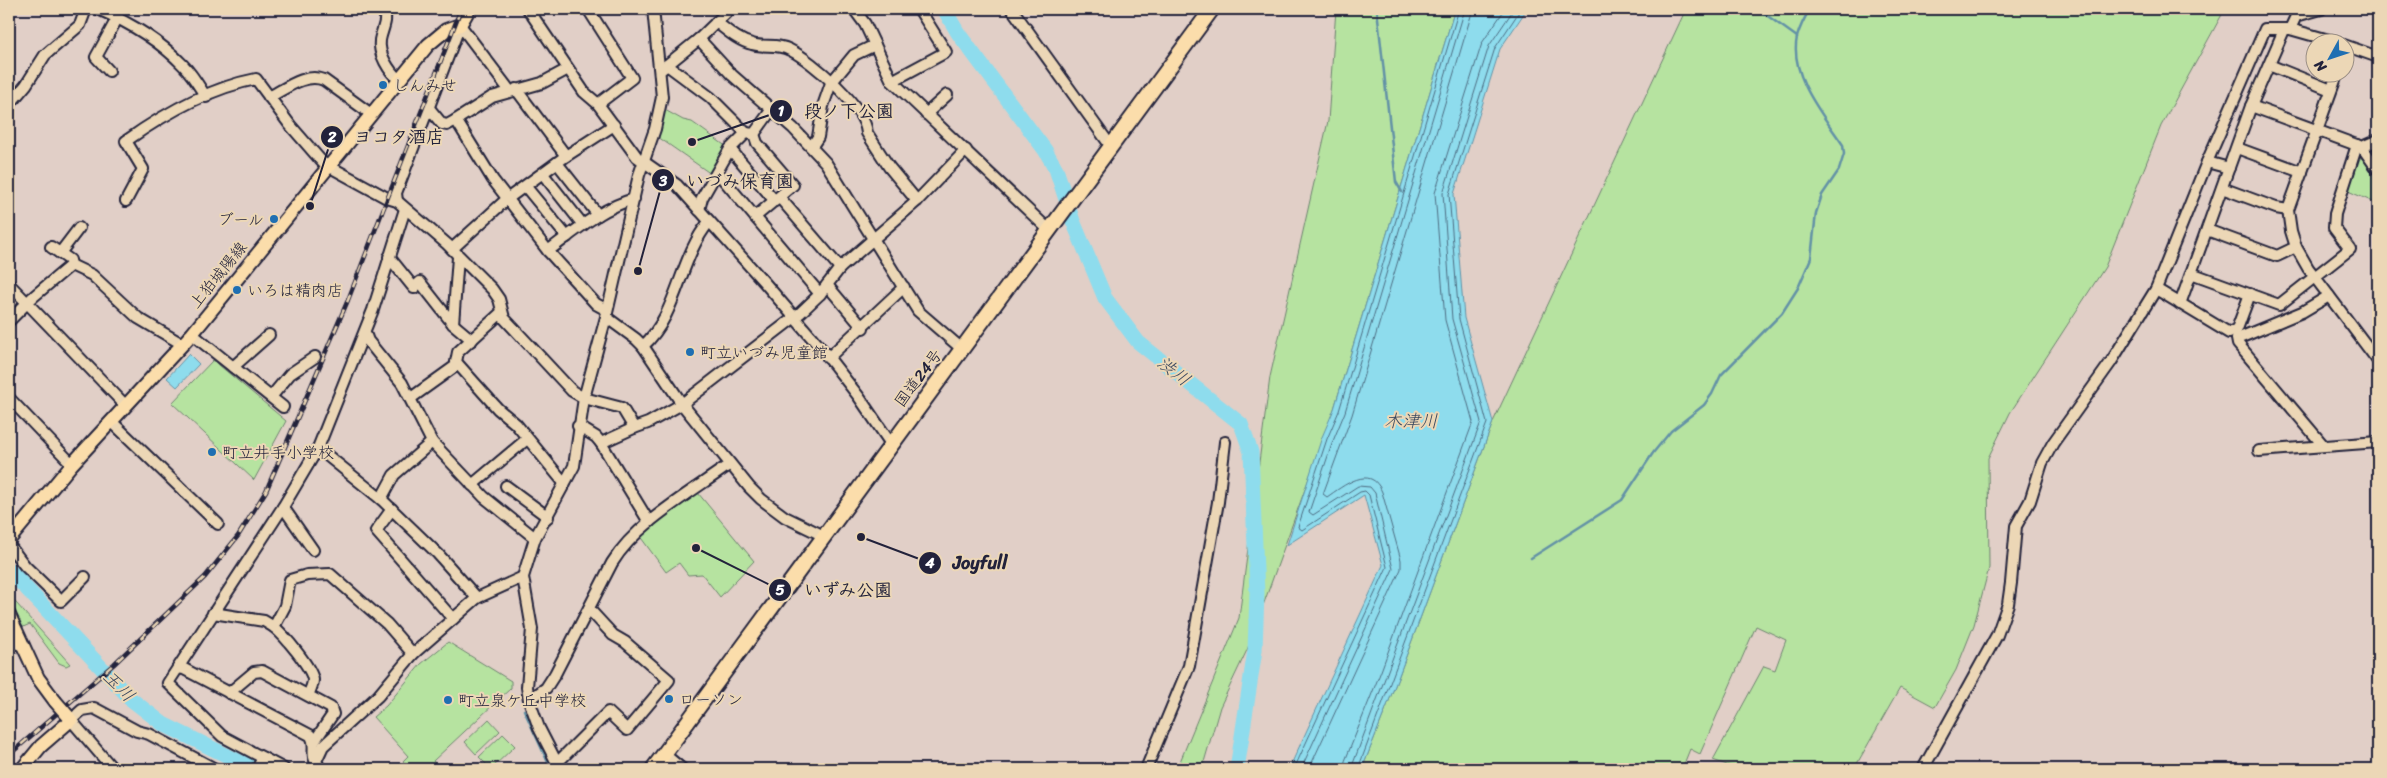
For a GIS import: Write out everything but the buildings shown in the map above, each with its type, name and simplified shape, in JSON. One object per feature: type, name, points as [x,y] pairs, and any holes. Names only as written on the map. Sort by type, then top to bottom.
[{"type":"highway","name":"国道24号","points":[[653,769],[1110,145],[1212,9]]},
{"type":"main road","points":[[460,25],[469,9]]},
{"type":"main road","name":"上狛城陽線","points":[[9,540],[110,421],[192,334],[428,44],[446,30],[460,25]]},
{"type":"main road","points":[[9,615],[38,678],[70,718],[41,746],[22,769]]},
{"type":"street","points":[[9,106],[26,85],[45,55],[80,25],[86,9]]},
{"type":"street","points":[[98,9],[118,17],[183,64],[206,97]]},
{"type":"street","points":[[384,9],[387,17],[380,43],[381,48],[391,73],[399,80]]},
{"type":"street","points":[[528,9],[568,69],[591,100],[598,104],[637,156],[678,186],[794,317],[859,397],[891,444]]},
{"type":"street","points":[[588,9],[632,78],[598,104]]},
{"type":"street","points":[[589,609],[613,635],[625,642],[669,680],[626,730],[608,712],[559,766],[539,728],[529,700],[527,686],[532,629],[523,577],[535,538],[574,466],[578,426],[584,398],[607,314],[644,161],[655,129],[662,97],[663,68],[653,9]]},
{"type":"street","points":[[663,68],[730,9]]},
{"type":"street","points":[[854,9],[865,24],[892,81],[1049,230]]},
{"type":"street","points":[[892,81],[946,52],[919,9]]},
{"type":"street","points":[[1012,9],[1110,145]]},
{"type":"street","points":[[2180,304],[2251,106],[2269,65],[2287,29],[2296,16],[2320,9]]},
{"type":"street","points":[[109,71],[96,57],[118,17]]},
{"type":"street","points":[[716,22],[735,36],[753,45],[772,44],[790,50],[826,77],[854,107],[866,127],[867,133],[889,167],[916,201]]},
{"type":"street","points":[[397,200],[396,193],[460,25],[566,156]]},
{"type":"street","points":[[1923,769],[1997,635],[2009,597],[2016,526],[2030,501],[2042,463],[2111,362],[2156,289],[2207,162],[2265,29],[2287,29],[2304,34]]},
{"type":"street","points":[[699,38],[732,75],[812,146],[826,163],[918,311],[962,349]]},
{"type":"street","points":[[812,146],[818,138],[823,106],[831,83],[854,55],[875,45]]},
{"type":"street","points":[[2354,50],[2378,57]]},
{"type":"street","points":[[2269,65],[2331,90]]},
{"type":"street","points":[[663,68],[710,97],[750,133],[793,185],[755,217]]},
{"type":"street","points":[[428,107],[442,124],[448,125],[485,101],[513,90],[542,83],[568,69]]},
{"type":"street","points":[[269,97],[304,79],[316,77],[324,80],[371,114]]},
{"type":"street","points":[[126,200],[142,169],[126,141],[174,111],[236,83],[256,79],[323,163],[378,194],[397,200],[492,289],[499,300],[504,318],[572,391],[584,398],[622,408],[634,428]]},
{"type":"street","points":[[2334,82],[2288,210],[2291,231],[2296,247],[2316,278],[2378,361]]},
{"type":"street","points":[[926,114],[947,95]]},
{"type":"street","points":[[2251,106],[2359,146],[2378,170]]},
{"type":"street","points":[[699,210],[702,198],[730,149],[750,133],[772,109]]},
{"type":"street","points":[[456,120],[493,180],[548,251],[596,304],[643,346],[682,404],[761,500],[785,517],[824,536]]},
{"type":"street","points":[[453,324],[455,253],[507,199],[566,156],[614,125]]},
{"type":"street","points":[[2359,146],[2378,140]]},
{"type":"street","points":[[2191,273],[2279,305],[2316,278],[2350,249],[2334,228],[2335,214],[2359,146]]},
{"type":"street","points":[[2236,148],[2302,172]]},
{"type":"street","points":[[730,149],[840,268]]},
{"type":"street","points":[[601,443],[648,423],[682,404],[794,317],[820,294],[840,268],[916,201],[966,150]]},
{"type":"street","points":[[2207,162],[2229,168]]},
{"type":"street","points":[[557,163],[598,215]]},
{"type":"street","points":[[718,173],[820,294]]},
{"type":"street","points":[[543,174],[583,225]]},
{"type":"street","points":[[526,187],[566,237]]},
{"type":"street","points":[[2222,188],[2276,208],[2288,210]]},
{"type":"street","points":[[548,251],[598,215],[622,202],[634,199]]},
{"type":"street","points":[[284,769],[222,736],[168,684],[283,507],[318,448],[365,333],[405,208]]},
{"type":"street","points":[[643,346],[666,313],[684,267],[702,230],[709,222]]},
{"type":"street","points":[[60,253],[79,228]]},
{"type":"street","points":[[2207,230],[2276,256],[2296,247]]},
{"type":"street","points":[[51,247],[70,260],[72,265],[92,275],[138,318],[182,344]]},
{"type":"street","points":[[389,257],[414,288],[420,282],[453,324],[472,340]]},
{"type":"street","points":[[9,321],[72,265]]},
{"type":"street","points":[[9,284],[125,405]]},
{"type":"street","points":[[827,285],[862,328]]},
{"type":"street","points":[[828,358],[904,287]]},
{"type":"street","points":[[2156,289],[2233,336],[2323,445]]},
{"type":"street","points":[[2233,336],[2250,294]]},
{"type":"street","points":[[2233,336],[2302,312],[2329,296]]},
{"type":"street","points":[[502,312],[456,355],[457,365],[498,409],[516,424],[565,484]]},
{"type":"street","points":[[365,333],[368,341],[402,383],[432,442],[484,497],[535,538]]},
{"type":"street","points":[[192,334],[283,407]]},
{"type":"street","points":[[233,367],[269,335]]},
{"type":"street","points":[[271,397],[290,374],[315,357]]},
{"type":"street","points":[[411,398],[457,365]]},
{"type":"street","points":[[9,398],[72,464]]},
{"type":"street","points":[[110,421],[218,524]]},
{"type":"street","points":[[578,426],[596,437],[601,443],[650,522]]},
{"type":"street","points":[[472,485],[527,439]]},
{"type":"street","points":[[381,499],[394,475],[432,442]]},
{"type":"street","points":[[1146,769],[1170,716],[1189,666],[1217,512],[1225,442]]},
{"type":"street","points":[[2259,451],[2378,442]]},
{"type":"street","points":[[318,448],[392,509],[438,554],[477,598]]},
{"type":"street","points":[[529,700],[546,688],[616,555],[650,522],[730,464]]},
{"type":"street","points":[[506,486],[548,517]]},
{"type":"street","points":[[283,507],[313,550]]},
{"type":"street","points":[[392,509],[376,531],[453,619]]},
{"type":"street","points":[[9,545],[25,566],[61,601],[85,577]]},
{"type":"street","points":[[274,627],[285,606],[290,580],[307,575],[330,574],[387,624],[413,654]]},
{"type":"street","points":[[318,765],[323,746],[378,696],[413,654],[477,598],[523,577]]},
{"type":"street","points":[[213,613],[264,621],[274,627],[292,645],[312,676],[313,682],[308,695]]},
{"type":"street","points":[[9,640],[24,646]]},
{"type":"street","points":[[178,668],[310,735],[314,742],[313,756],[318,765]]},
{"type":"street","points":[[230,693],[258,670],[331,708],[333,712],[330,722],[314,742]]},
{"type":"street","points":[[114,769],[70,718],[82,710],[94,708],[137,731],[149,734],[215,769]]},
{"type":"street","points":[[664,754],[682,769]]},
{"type":"street","points":[[257,769],[263,758]]},
{"type":"green space","points":[[1336,9],[1455,9],[1334,409],[1247,650],[1220,707],[1202,769],[1177,769],[1239,618],[1270,377],[1328,121]]},
{"type":"green space","points":[[1686,9],[2225,9],[2161,126],[2105,267],[2010,413],[1988,458],[1989,568],[1974,625],[1956,670],[1935,707],[1900,688],[1854,769],[1738,769],[1713,760],[1764,666],[1775,670],[1786,640],[1756,626],[1700,754],[1690,749],[1682,769],[1362,769],[1398,678],[1493,422]]},
{"type":"green space","points":[[665,110],[683,120],[692,122],[727,147],[711,174],[658,137]]},
{"type":"green space","points":[[2359,158],[2365,158],[2378,177],[2378,204],[2348,191]]},
{"type":"green space","points":[[213,360],[286,421],[254,480],[172,403]]},
{"type":"green space","points":[[698,493],[754,561],[720,597],[702,574],[688,575],[679,563],[666,572],[639,535]]},
{"type":"green space","points":[[9,595],[70,664],[66,666],[59,663],[30,624],[21,628],[9,603]]},
{"type":"green space","points":[[448,642],[511,681],[511,688],[433,761],[441,769],[411,769],[403,761],[408,756],[373,717],[386,706],[421,664]]},
{"type":"green space","points":[[489,719],[500,731],[476,754],[465,742]]},
{"type":"green space","points":[[503,734],[515,746],[491,769],[479,757]]},
{"type":"water","name":"木津川","points":[[1455,9],[1527,9],[1500,49],[1454,194],[1464,318],[1493,422],[1398,678],[1362,769],[1289,769],[1383,565],[1364,495],[1287,545],[1322,437],[1334,409]]},
{"type":"water","points":[[189,354],[199,364],[177,387],[167,378]]},
{"type":"waterway","name":"渋川","points":[[944,9],[958,33],[1045,150],[1056,169],[1073,221],[1105,298],[1138,342],[1241,424],[1251,452],[1257,593],[1255,650],[1237,769]]},
{"type":"waterway","points":[[1377,9],[1396,182],[1402,192]]},
{"type":"waterway","points":[[1758,9],[1797,37]]},
{"type":"waterway","points":[[1531,558],[1622,500],[1653,453],[1671,431],[1704,405],[1712,394],[1721,375],[1782,313],[1798,288],[1811,258],[1816,213],[1822,195],[1839,170],[1844,154],[1843,145],[1810,94],[1798,66],[1796,52],[1797,37],[1810,9]]},
{"type":"waterway","name":"玉川","points":[[9,570],[132,700],[163,724],[254,769]]},
{"type":"waterway","points":[[524,710],[551,769]]},
{"type":"railway","points":[[9,755],[114,664],[205,577],[238,536],[266,491],[348,300],[461,9]]},
{"type":"place","name":"しんみせ","points":[[383,85]]},
{"type":"place","name":"段ノ下公園","points":[[692,142]]},
{"type":"place","name":"ヨコタ酒店","points":[[310,206]]},
{"type":"place","name":"ブール","points":[[274,219]]},
{"type":"place","name":"いづみ保育園","points":[[638,271]]},
{"type":"place","name":"いろは精肉店","points":[[237,290]]},
{"type":"place","name":"町立いづみ児童館","points":[[690,352]]},
{"type":"place","name":"町立井手小学校","points":[[212,452]]},
{"type":"place","name":"Joyfull","points":[[861,537]]},
{"type":"place","name":"いずみ公園","points":[[696,548]]},
{"type":"place","name":"ローソン","points":[[669,699]]},
{"type":"place","name":"町立泉ケ丘中学校","points":[[448,700]]}]
